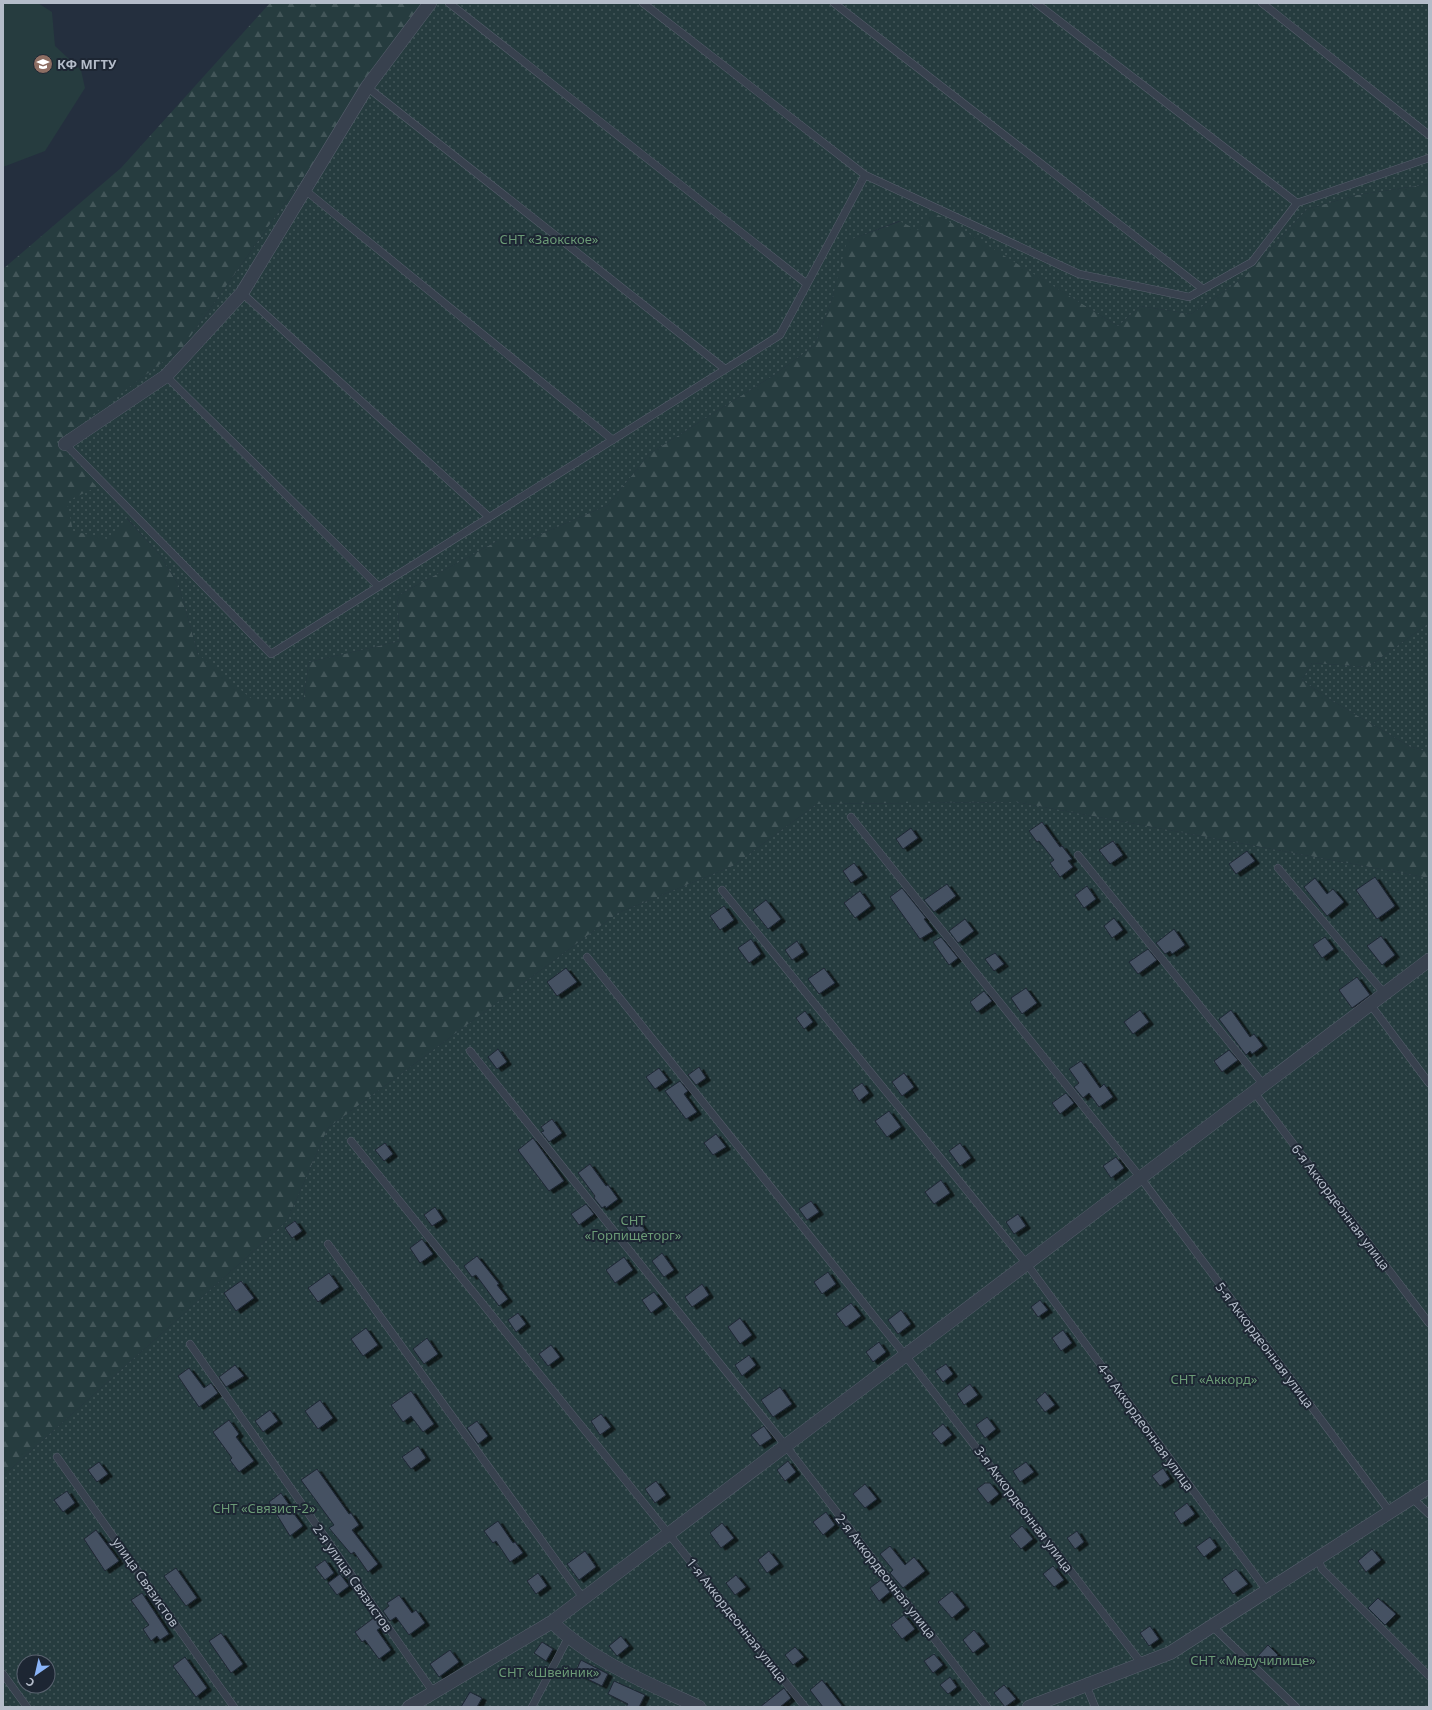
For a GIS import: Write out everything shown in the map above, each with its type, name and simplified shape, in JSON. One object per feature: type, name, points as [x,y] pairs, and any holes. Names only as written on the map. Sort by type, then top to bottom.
[{"type":"street","points":[[65,444],[166,376],[242,293],[367,87],[430,3]]},
{"type":"street","points":[[409,1707],[552,1622],[1429,960]]},
{"type":"street","points":[[1029,1707],[1170,1653],[1429,1487]]},
{"type":"street","points":[[552,1622],[568,1638],[610,1665],[699,1707]]},
{"type":"lane","points":[[449,3],[807,284]]},
{"type":"lane","points":[[643,3],[865,175],[1079,274],[1189,297],[1252,262],[1297,203],[1429,158]]},
{"type":"lane","points":[[834,3],[1203,289]]},
{"type":"lane","points":[[1036,3],[1297,203]]},
{"type":"lane","points":[[1262,3],[1429,135]]},
{"type":"lane","points":[[367,87],[725,369]]},
{"type":"lane","points":[[65,444],[270,654],[780,335],[865,175]]},
{"type":"lane","points":[[304,190],[612,440]]},
{"type":"lane","points":[[242,293],[489,517]]},
{"type":"lane","points":[[166,376],[378,586]]},
{"type":"lane","name":"5-я Аккордеонная улица","points":[[851,817],[1140,1177],[1390,1512]]},
{"type":"lane","name":"6-я Аккордеонная улица","points":[[1078,855],[1258,1088],[1429,1323]]},
{"type":"lane","points":[[1278,868],[1384,993]]},
{"type":"lane","name":"4-я Аккордеонная улица","points":[[722,890],[1026,1264],[1267,1591]]},
{"type":"lane","name":"3-я Аккордеонная улица","points":[[587,957],[905,1355],[1142,1664]]},
{"type":"lane","points":[[1370,1004],[1429,1083]]},
{"type":"lane","name":"2-я Аккордеонная улица","points":[[470,1051],[785,1445],[987,1707]]},
{"type":"lane","name":"1-я Аккордеонная улица","points":[[351,1141],[668,1533],[805,1707]]},
{"type":"lane","points":[[328,1244],[583,1598]]},
{"type":"lane","name":"2-я улица Связистов","points":[[190,1344],[434,1693]]},
{"type":"lane","name":"улица Связистов","points":[[57,1457],[234,1707]]},
{"type":"lane","points":[[1412,1498],[1429,1514]]},
{"type":"lane","points":[[1318,1559],[1322,1570],[1429,1676]]},
{"type":"lane","points":[[1212,1626],[1296,1707]]},
{"type":"lane","points":[[532,1707],[568,1638]]},
{"type":"lane","points":[[3,1674],[27,1707]]},
{"type":"lane","points":[[1086,1685],[1095,1707]]},
{"type":"green space","name":"КФ МГТУ","points":[[3,3],[38,3],[52,12],[55,46],[81,70],[85,88],[45,151],[3,167]]},
{"type":"green space","points":[[270,3],[424,3],[424,7],[183,347],[57,442],[160,555],[179,586],[198,654],[303,701],[309,662],[400,641],[397,596],[497,541],[525,541],[608,505],[649,454],[774,375],[815,345],[832,299],[846,241],[932,210],[1118,326],[1140,306],[1191,314],[1243,278],[1307,209],[1357,195],[1429,184],[1429,623],[1368,667],[1312,663],[1302,680],[1331,700],[1409,746],[1429,752],[1429,878],[1016,802],[817,804],[733,866],[618,913],[328,1128],[287,1221],[3,1476],[3,269],[121,168]]},
{"type":"green space","name":"СНТ «Заокское»","points":[[424,3],[1429,3],[1429,184],[1357,195],[1307,209],[1243,278],[1191,314],[1140,306],[1118,326],[932,211],[918,230],[899,221],[847,241],[832,299],[815,345],[774,375],[649,454],[608,505],[525,541],[497,541],[397,596],[400,641],[309,662],[303,701],[253,700],[198,654],[179,586],[160,555],[127,518],[107,539],[73,531],[67,501],[97,487],[56,442],[183,347],[424,7]]},
{"type":"green space","points":[[1429,623],[1429,752],[1409,746],[1331,700],[1302,680],[1312,663],[1368,667]]},
{"type":"green space","points":[[1016,802],[1429,878],[1429,1707],[3,1707],[3,1476],[287,1221],[328,1128],[618,913],[733,866],[817,804]]},
{"type":"building","points":[[1042,822],[1060,847],[1062,846],[1072,859],[1068,861],[1073,867],[1060,877],[1050,863],[1054,860],[1029,831]]},
{"type":"building","points":[[911,828],[918,838],[903,849],[896,839]]},
{"type":"building","points":[[1113,841],[1123,855],[1110,864],[1099,850]]},
{"type":"building","points":[[1247,851],[1255,861],[1236,874],[1229,864]]},
{"type":"building","points":[[854,863],[863,875],[851,883],[843,871]]},
{"type":"building","points":[[1375,877],[1395,906],[1377,919],[1356,890]]},
{"type":"building","points":[[1315,878],[1327,894],[1333,889],[1344,902],[1327,916],[1304,887]]},
{"type":"building","points":[[947,884],[956,896],[934,912],[924,900]]},
{"type":"building","points":[[1087,886],[1096,899],[1084,908],[1075,895]]},
{"type":"building","points":[[902,888],[926,918],[924,919],[933,931],[920,939],[890,897]]},
{"type":"building","points":[[860,891],[871,906],[855,918],[844,903]]},
{"type":"building","points":[[766,900],[781,919],[768,929],[753,910]]},
{"type":"building","points":[[724,906],[734,920],[720,930],[710,916]]},
{"type":"building","points":[[1114,918],[1123,930],[1112,938],[1104,926]]},
{"type":"building","points":[[965,919],[974,931],[958,943],[949,931]]},
{"type":"building","points":[[1174,929],[1185,945],[1172,954],[1170,951],[1165,954],[1156,943]]},
{"type":"building","points":[[1381,936],[1395,955],[1382,965],[1367,946]]},
{"type":"building","points":[[941,937],[958,958],[949,965],[933,942]]},
{"type":"building","points":[[1325,937],[1334,949],[1322,958],[1313,945]]},
{"type":"building","points":[[751,939],[761,954],[749,963],[738,948]]},
{"type":"building","points":[[797,941],[804,952],[792,960],[785,950]]},
{"type":"building","points":[[1148,949],[1157,960],[1138,974],[1129,962]]},
{"type":"building","points":[[995,953],[1004,964],[994,971],[985,959]]},
{"type":"building","points":[[566,968],[577,982],[557,996],[547,982]]},
{"type":"building","points":[[824,968],[835,983],[819,994],[808,979]]},
{"type":"building","points":[[1357,977],[1370,995],[1352,1008],[1339,990]]},
{"type":"building","points":[[1026,988],[1037,1003],[1022,1014],[1011,998]]},
{"type":"building","points":[[984,991],[992,1001],[977,1012],[970,1002]]},
{"type":"building","points":[[1140,1010],[1149,1022],[1133,1034],[1124,1022]]},
{"type":"building","points":[[1231,1010],[1250,1037],[1254,1034],[1263,1046],[1252,1054],[1250,1051],[1246,1055],[1219,1019]]},
{"type":"building","points":[[805,1011],[813,1022],[804,1029],[796,1018]]},
{"type":"building","points":[[498,1049],[507,1062],[497,1069],[488,1057]]},
{"type":"building","points":[[1229,1050],[1238,1060],[1222,1072],[1214,1061]]},
{"type":"building","points":[[1081,1061],[1100,1088],[1104,1084],[1113,1097],[1099,1107],[1089,1093],[1083,1098],[1074,1087],[1079,1083],[1069,1069]]},
{"type":"building","points":[[699,1067],[706,1078],[696,1085],[688,1075]]},
{"type":"building","points":[[659,1068],[668,1080],[655,1089],[646,1077]]},
{"type":"building","points":[[904,1073],[914,1087],[902,1096],[892,1082]]},
{"type":"building","points":[[680,1081],[688,1091],[684,1094],[697,1112],[686,1119],[665,1091]]},
{"type":"building","points":[[862,1083],[869,1093],[859,1101],[852,1090]]},
{"type":"building","points":[[1066,1093],[1074,1103],[1060,1114],[1052,1103]]},
{"type":"building","points":[[889,1111],[901,1127],[887,1137],[875,1121]]},
{"type":"building","points":[[552,1119],[562,1133],[549,1142],[541,1132],[544,1131],[541,1127]]},
{"type":"building","points":[[716,1134],[726,1147],[713,1155],[704,1143]]},
{"type":"building","points":[[533,1138],[564,1181],[549,1191],[518,1150]]},
{"type":"building","points":[[385,1143],[393,1154],[384,1161],[375,1150]]},
{"type":"building","points":[[960,1143],[971,1158],[960,1166],[949,1151]]},
{"type":"building","points":[[1116,1157],[1124,1168],[1111,1178],[1103,1166]]},
{"type":"building","points":[[590,1164],[606,1186],[608,1185],[618,1199],[606,1208],[605,1206],[602,1208],[594,1198],[595,1196],[578,1173]]},
{"type":"building","points":[[941,1180],[950,1193],[934,1204],[925,1192]]},
{"type":"building","points":[[811,1201],[819,1212],[807,1220],[799,1209]]},
{"type":"building","points":[[586,1204],[594,1214],[579,1225],[571,1214]]},
{"type":"building","points":[[435,1207],[443,1219],[432,1226],[424,1215]]},
{"type":"building","points":[[1018,1214],[1026,1226],[1014,1234],[1006,1222]]},
{"type":"building","points":[[637,1219],[645,1230],[634,1238],[626,1227]]},
{"type":"building","points":[[295,1221],[302,1231],[292,1238],[285,1228]]},
{"type":"building","points":[[422,1239],[433,1254],[420,1263],[410,1248]]},
{"type":"building","points":[[662,1253],[674,1270],[664,1277],[652,1261]]},
{"type":"building","points":[[477,1256],[499,1284],[497,1285],[508,1299],[499,1306],[476,1275],[472,1277],[464,1266]]},
{"type":"building","points":[[624,1257],[633,1270],[615,1283],[606,1270]]},
{"type":"building","points":[[828,1272],[836,1284],[822,1294],[814,1282]]},
{"type":"building","points":[[329,1273],[339,1287],[318,1302],[308,1288]]},
{"type":"building","points":[[241,1281],[254,1298],[236,1311],[224,1293]]},
{"type":"building","points":[[702,1284],[709,1295],[692,1307],[685,1297]]},
{"type":"building","points":[[654,1292],[663,1304],[651,1313],[642,1300]]},
{"type":"building","points":[[1040,1300],[1048,1310],[1038,1317],[1031,1307]]},
{"type":"building","points":[[851,1303],[861,1316],[846,1327],[836,1314]]},
{"type":"building","points":[[901,1310],[911,1324],[898,1334],[888,1320]]},
{"type":"building","points":[[518,1313],[526,1324],[516,1332],[508,1320]]},
{"type":"building","points":[[740,1318],[752,1335],[740,1344],[728,1327]]},
{"type":"building","points":[[366,1328],[378,1345],[363,1356],[351,1339]]},
{"type":"building","points":[[1063,1330],[1072,1343],[1061,1351],[1052,1338]]},
{"type":"building","points":[[427,1338],[438,1354],[424,1364],[413,1349]]},
{"type":"building","points":[[879,1342],[886,1352],[873,1362],[866,1352]]},
{"type":"building","points":[[551,1345],[560,1357],[548,1366],[539,1354]]},
{"type":"building","points":[[749,1355],[756,1365],[742,1376],[735,1365]]},
{"type":"building","points":[[946,1364],[953,1374],[943,1382],[935,1371]]},
{"type":"building","points":[[235,1365],[244,1376],[226,1387],[219,1377]]},
{"type":"building","points":[[189,1368],[204,1388],[211,1383],[218,1393],[199,1407],[178,1376]]},
{"type":"building","points":[[970,1384],[978,1395],[964,1405],[957,1394]]},
{"type":"building","points":[[780,1387],[792,1404],[773,1417],[761,1400]]},
{"type":"building","points":[[411,1391],[434,1424],[423,1432],[411,1416],[403,1422],[391,1405]]},
{"type":"building","points":[[1045,1392],[1055,1405],[1045,1412],[1036,1400]]},
{"type":"building","points":[[320,1400],[333,1418],[318,1429],[305,1411]]},
{"type":"building","points":[[270,1410],[278,1421],[263,1432],[255,1421]]},
{"type":"building","points":[[601,1414],[611,1427],[600,1435],[591,1421]]},
{"type":"building","points":[[987,1417],[996,1429],[985,1438],[976,1425]]},
{"type":"building","points":[[229,1420],[239,1434],[236,1437],[254,1461],[239,1472],[230,1460],[232,1458],[213,1432]]},
{"type":"building","points":[[477,1421],[488,1436],[478,1444],[467,1428]]},
{"type":"building","points":[[943,1424],[952,1435],[941,1444],[932,1433]]},
{"type":"building","points":[[764,1426],[772,1438],[760,1446],[751,1435]]},
{"type":"building","points":[[418,1446],[426,1458],[411,1469],[402,1457]]},
{"type":"building","points":[[788,1461],[796,1472],[785,1481],[777,1470]]},
{"type":"building","points":[[99,1462],[108,1474],[97,1482],[88,1470]]},
{"type":"building","points":[[1026,1462],[1034,1472],[1020,1482],[1013,1471]]},
{"type":"building","points":[[1163,1468],[1170,1479],[1160,1486],[1152,1476]]},
{"type":"building","points":[[317,1469],[349,1514],[351,1513],[359,1525],[352,1530],[378,1564],[368,1572],[354,1552],[351,1554],[329,1528],[334,1525],[301,1480]]},
{"type":"building","points":[[656,1481],[666,1495],[655,1503],[645,1489]]},
{"type":"building","points":[[985,1483],[990,1483],[999,1494],[988,1503],[977,1489]]},
{"type":"building","points":[[865,1484],[877,1499],[865,1508],[853,1494]]},
{"type":"building","points":[[67,1491],[75,1503],[63,1512],[54,1500]]},
{"type":"building","points":[[281,1493],[303,1526],[290,1536],[269,1502]]},
{"type":"building","points":[[1187,1503],[1195,1514],[1181,1524],[1174,1513]]},
{"type":"building","points":[[826,1512],[835,1525],[823,1535],[813,1522]]},
{"type":"building","points":[[498,1521],[513,1543],[515,1542],[523,1553],[510,1562],[496,1541],[493,1543],[484,1531]]},
{"type":"building","points":[[722,1523],[734,1538],[721,1548],[710,1533]]},
{"type":"building","points":[[1022,1526],[1033,1539],[1021,1549],[1010,1536]]},
{"type":"building","points":[[96,1530],[119,1561],[105,1571],[84,1539]]},
{"type":"building","points":[[1077,1531],[1084,1542],[1075,1549],[1067,1538]]},
{"type":"building","points":[[1210,1537],[1217,1547],[1204,1557],[1196,1547]]},
{"type":"building","points":[[890,1546],[905,1565],[914,1557],[925,1571],[903,1588],[890,1573],[893,1570],[880,1554]]},
{"type":"building","points":[[1372,1549],[1381,1560],[1366,1572],[1358,1561]]},
{"type":"building","points":[[585,1551],[596,1567],[579,1580],[567,1564]]},
{"type":"building","points":[[769,1551],[779,1564],[767,1573],[758,1560]]},
{"type":"building","points":[[325,1560],[334,1573],[325,1580],[315,1567]]},
{"type":"building","points":[[1053,1566],[1064,1580],[1054,1587],[1043,1574]]},
{"type":"building","points":[[176,1568],[197,1598],[186,1606],[164,1576]]},
{"type":"building","points":[[1236,1569],[1248,1584],[1233,1594],[1222,1579]]},
{"type":"building","points":[[538,1573],[547,1586],[536,1594],[527,1581]]},
{"type":"building","points":[[340,1574],[349,1586],[337,1595],[328,1583]]},
{"type":"building","points":[[736,1575],[746,1587],[735,1595],[726,1583]]},
{"type":"building","points":[[882,1579],[891,1591],[879,1601],[870,1588]]},
{"type":"building","points":[[952,1591],[965,1607],[952,1618],[938,1602]]},
{"type":"building","points":[[142,1593],[169,1634],[160,1640],[157,1636],[151,1641],[143,1629],[149,1625],[131,1600]]},
{"type":"building","points":[[399,1595],[412,1613],[416,1610],[425,1623],[409,1635],[396,1617],[390,1621],[383,1611],[389,1606],[387,1603]]},
{"type":"building","points":[[1378,1598],[1396,1614],[1385,1625],[1368,1608]]},
{"type":"building","points":[[904,1615],[915,1629],[902,1639],[891,1625]]},
{"type":"building","points":[[375,1617],[382,1627],[377,1630],[391,1650],[379,1659],[365,1640],[362,1642],[355,1632]]},
{"type":"building","points":[[1150,1626],[1159,1639],[1149,1646],[1140,1633]]},
{"type":"building","points":[[974,1630],[985,1644],[973,1653],[963,1640]]},
{"type":"building","points":[[221,1633],[243,1664],[231,1673],[209,1641]]},
{"type":"building","points":[[621,1636],[629,1646],[617,1656],[609,1646]]},
{"type":"building","points":[[542,1642],[553,1649],[546,1661],[534,1653]]},
{"type":"building","points":[[1268,1645],[1278,1655],[1267,1666],[1257,1657]]},
{"type":"building","points":[[795,1647],[804,1657],[793,1665],[785,1655]]},
{"type":"building","points":[[450,1650],[459,1662],[439,1677],[430,1664]]},
{"type":"building","points":[[934,1654],[943,1665],[933,1673],[924,1661]]},
{"type":"building","points":[[185,1657],[207,1688],[196,1697],[173,1666]]},
{"type":"building","points":[[581,1660],[608,1674],[602,1686],[575,1673]]},
{"type":"building","points":[[950,1677],[957,1687],[948,1694],[940,1685]]},
{"type":"building","points":[[822,1680],[843,1707],[823,1707],[810,1690]]},
{"type":"building","points":[[614,1681],[645,1695],[639,1707],[626,1707],[628,1704],[608,1694]]},
{"type":"building","points":[[1004,1685],[1016,1699],[1005,1707],[994,1693]]},
{"type":"building","points":[[784,1688],[791,1698],[780,1707],[760,1707]]},
{"type":"building","points":[[470,1692],[482,1698],[477,1707],[461,1707]]},
{"type":"place","name":"КФ МГТУ","points":[[43,64]]},
{"type":"park label","name":"СНТ «Горпищеторг»","points":[[633,1228]]},
{"type":"park label","name":"СНТ «Аккорд»","points":[[1214,1379]]},
{"type":"park label","name":"СНТ «Связист-2»","points":[[264,1508]]},
{"type":"park label","name":"СНТ «Медучилище»","points":[[1253,1660]]},
{"type":"park label","name":"СНТ «Швейник»","points":[[549,1672]]}]
